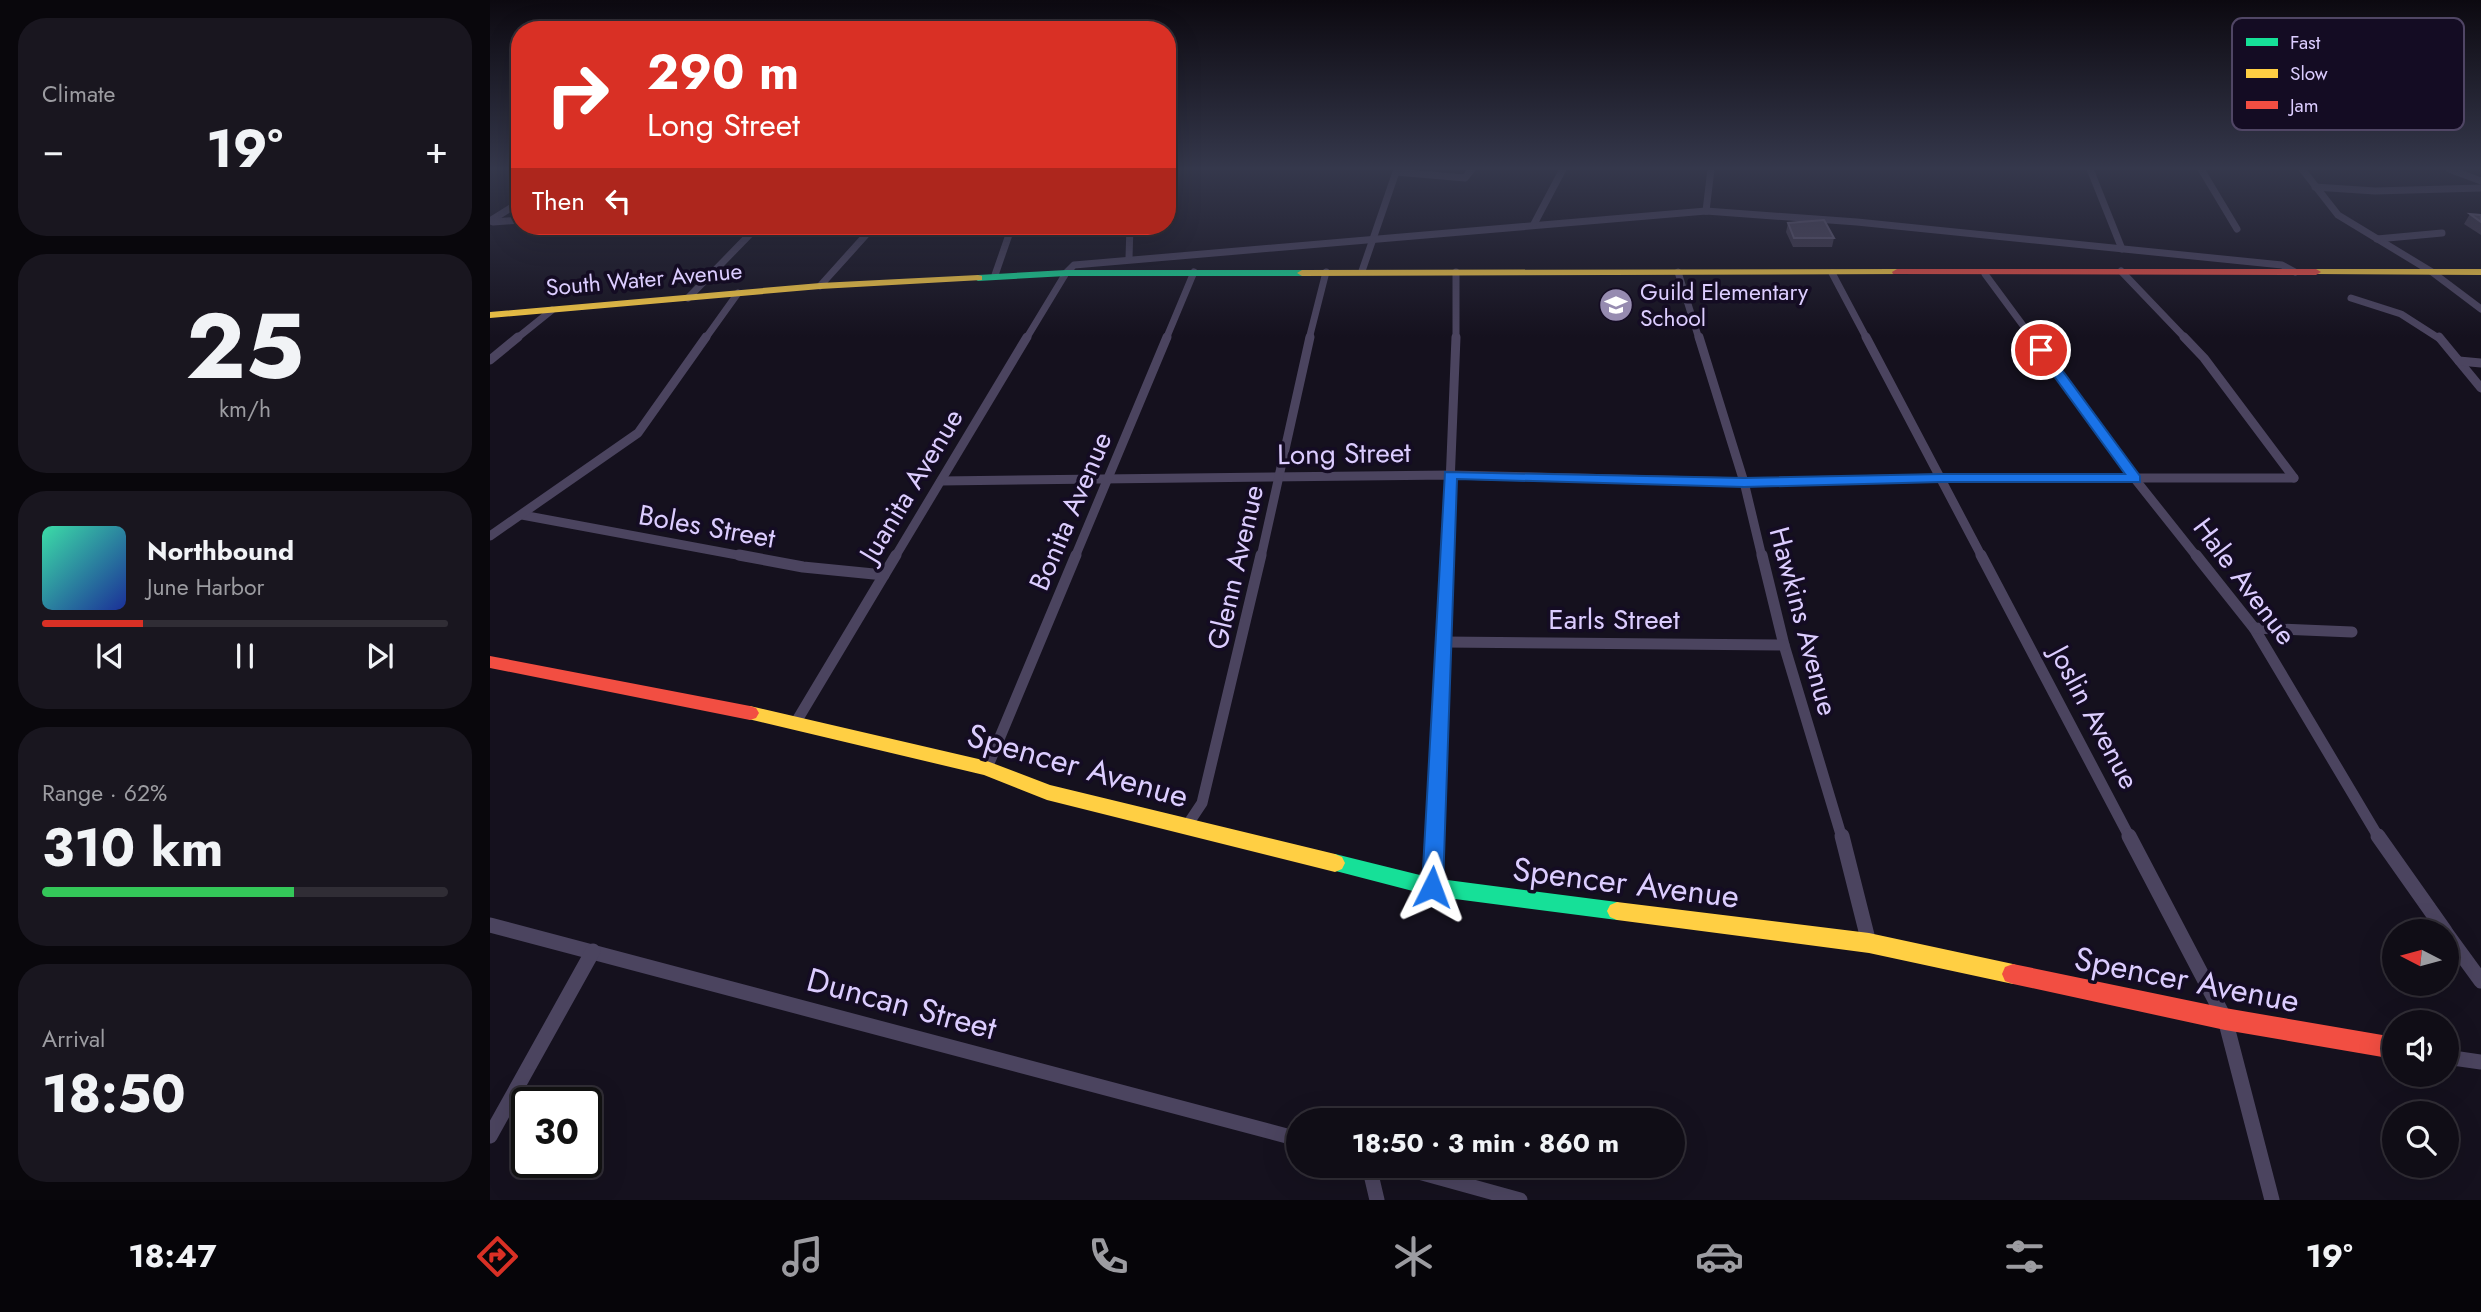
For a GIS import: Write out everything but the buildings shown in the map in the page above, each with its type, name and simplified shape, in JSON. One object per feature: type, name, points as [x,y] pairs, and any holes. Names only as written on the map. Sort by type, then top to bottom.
[{"type":"main road","name":"South Water Avenue","points":[[490,315],[820,286],[1066,272],[2481,272]]},
{"type":"main road","name":"Spencer Avenue","points":[[490,662],[796,722],[987,768],[1047,792],[1432,887],[1869,943],[2225,1019],[2382,1046]]},
{"type":"street","points":[[1362,271],[1379,225]]},
{"type":"street","points":[[1066,272],[1073,265],[1081,263],[1129,258],[1522,225]]},
{"type":"street","points":[[1884,225],[2282,265],[2295,272]]},
{"type":"street","points":[[2113,225],[2122,249]]},
{"type":"street","points":[[2235,225],[2237,229]]},
{"type":"street","points":[[2354,225],[2432,272],[2481,309]]},
{"type":"street","points":[[2377,239],[2442,233]]},
{"type":"street","points":[[688,298],[749,235]]},
{"type":"street","points":[[820,286],[866,235]]},
{"type":"street","points":[[995,275],[1009,235]]},
{"type":"street","points":[[1129,258],[1130,235]]},
{"type":"street","name":"Long Street","points":[[941,481],[1450,475],[1744,482],[1941,478],[2294,478],[2204,358],[2121,271]]},
{"type":"street","name":"Juanita Avenue","points":[[796,722],[1066,272]]},
{"type":"street","name":"Bonita Avenue","points":[[987,768],[1194,272]]},
{"type":"street","name":"Glenn Avenue","points":[[1186,827],[1202,803],[1326,272]]},
{"type":"street","points":[[1432,887],[1456,359],[1456,272]]},
{"type":"street","name":"Hawkins Avenue","points":[[1678,272],[1744,482],[1784,645],[1832,797],[1869,943]]},
{"type":"street","name":"Joslin Avenue","points":[[1832,273],[2225,1019],[2272,1200]]},
{"type":"street","name":"Hale Avenue","points":[[1985,274],[2135,479],[2254,628],[2313,723],[2375,832],[2437,919]]},
{"type":"street","points":[[490,536],[638,433],[738,293]]},
{"type":"street","points":[[2351,298],[2416,321],[2437,335],[2481,388]]},
{"type":"street","points":[[490,360],[552,310]]},
{"type":"street","points":[[2459,361],[2481,363]]},
{"type":"street","name":"Boles Street","points":[[522,515],[803,567],[884,575]]},
{"type":"street","points":[[2254,628],[2352,632]]},
{"type":"street","name":"Earls Street","points":[[1444,642],[1784,645]]},
{"type":"street","name":"Duncan Street","points":[[490,925],[1286,1136]]},
{"type":"street","name":"Hale Avenue","points":[[2459,950],[2481,981]]},
{"type":"street","points":[[490,1136],[593,951]]},
{"type":"street","points":[[2459,1059],[2481,1062]]},
{"type":"street","points":[[1372,1178],[1377,1200]]},
{"type":"street","points":[[1440,1178],[1520,1200]]},
{"type":"traffic: fast","points":[[978,278],[1066,273],[1302,273]]},
{"type":"traffic: fast","points":[[1335,863],[1432,887],[1617,911]]},
{"type":"traffic: slow","points":[[1302,273],[1897,272]]},
{"type":"traffic: slow","points":[[2316,272],[2481,272]]},
{"type":"traffic: slow","points":[[490,315],[820,286],[978,278]]},
{"type":"traffic: slow","points":[[750,713],[987,768],[1047,792],[1335,863]]},
{"type":"traffic: slow","points":[[1617,911],[1869,943],[2013,974]]},
{"type":"traffic: jam","points":[[1897,272],[2316,272]]},
{"type":"traffic: jam","points":[[490,662],[750,713]]},
{"type":"traffic: jam","points":[[2013,974],[2225,1019],[2382,1046]]},
{"type":"place","name":"Guild Elementary School","points":[[1616,305]]},
{"type":"route","points":[[1432,887],[1450,475],[1744,482],[1941,478],[2135,479],[2041,350]]}]
